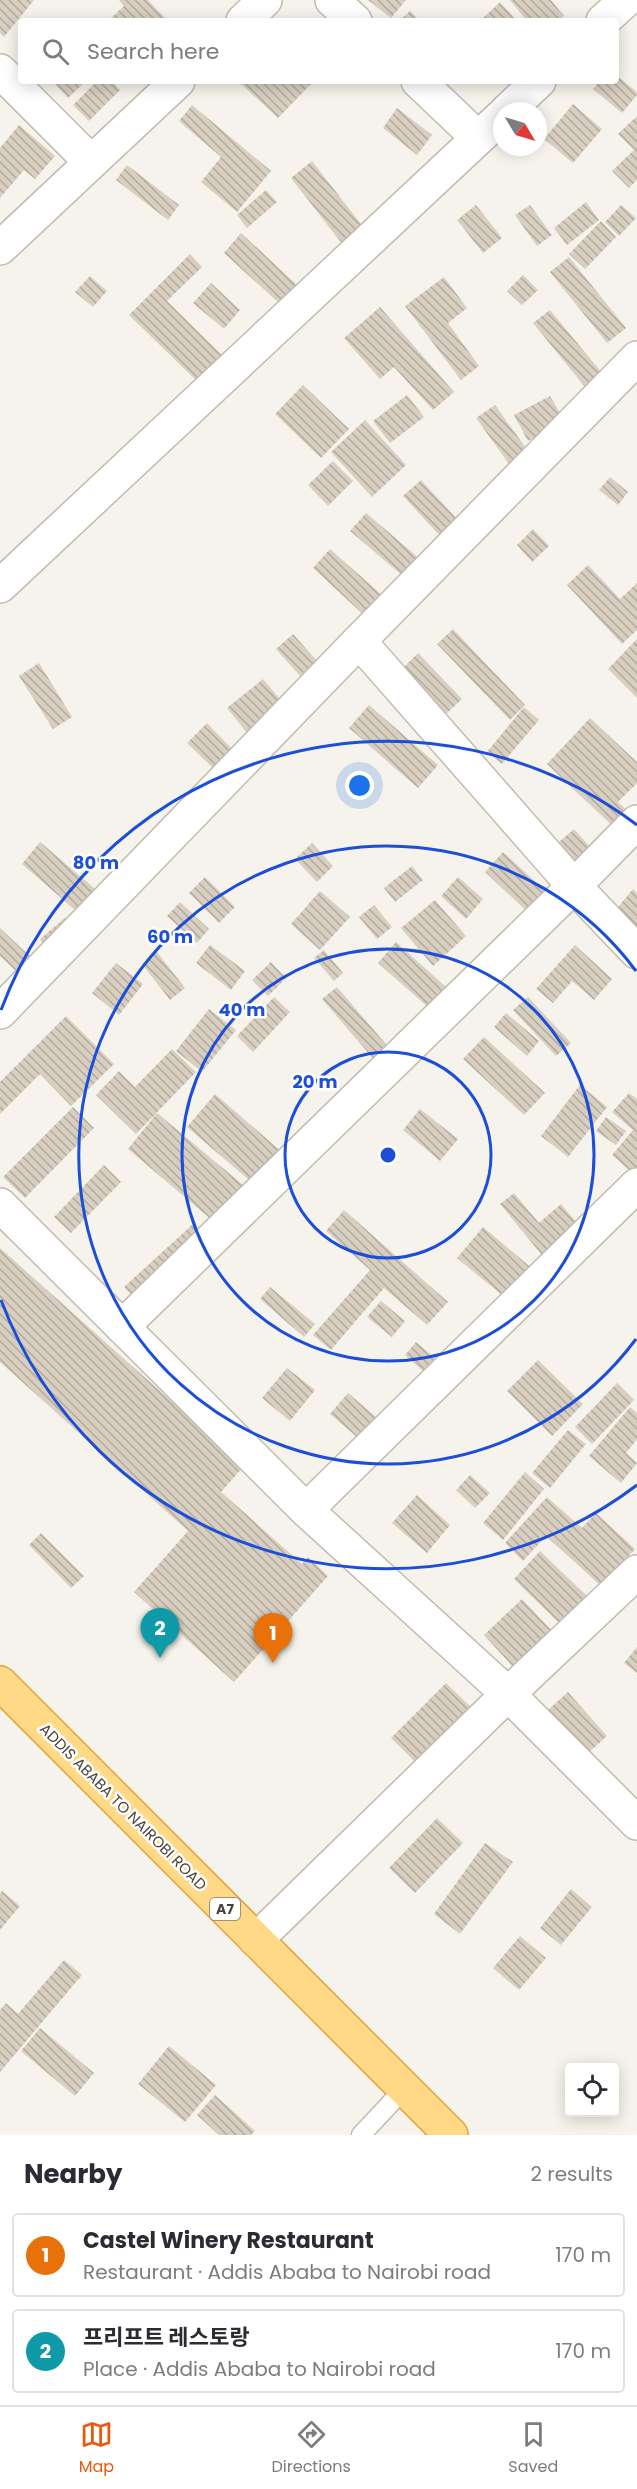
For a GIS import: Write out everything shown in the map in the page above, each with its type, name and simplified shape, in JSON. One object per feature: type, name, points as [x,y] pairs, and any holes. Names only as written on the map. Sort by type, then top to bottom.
[{"type":"highway","name":"ADDIS ABABA TO NAIROBI ROAD","points":[[0,1684],[451,2135]]},
{"type":"street","points":[[246,18],[265,0]]},
{"type":"street","points":[[332,0],[351,18]]},
{"type":"street","points":[[606,18],[626,0]]},
{"type":"street","points":[[0,71],[91,162]]},
{"type":"street","points":[[0,248],[175,84]]},
{"type":"street","points":[[421,84],[478,138]]},
{"type":"street","points":[[517,102],[536,84]]},
{"type":"street","points":[[0,586],[493,124]]},
{"type":"street","points":[[0,1012],[637,358]]},
{"type":"street","points":[[359,641],[574,886],[637,952]]},
{"type":"street","points":[[122,1326],[637,822]]},
{"type":"street","points":[[306,1510],[637,1185]]},
{"type":"street","points":[[0,1205],[306,1510],[508,1694],[637,1823]]},
{"type":"street","points":[[256,1940],[508,1694],[637,1572]]},
{"type":"lane","points":[[361,2135],[404,2089]]},
{"type":"building","points":[[0,0],[34,0],[4,37],[0,33]]},
{"type":"building","points":[[119,0],[148,0],[165,18],[111,18],[124,6]]},
{"type":"building","points":[[368,0],[406,0],[391,18]]},
{"type":"building","points":[[510,0],[551,0],[564,16],[562,18],[525,18]]},
{"type":"building","points":[[500,2],[514,18],[483,18]]},
{"type":"building","points":[[410,11],[417,18],[402,18]]},
{"type":"building","points":[[619,77],[637,92],[637,95],[622,113],[593,89],[597,84],[619,84]]},
{"type":"building","points":[[55,84],[83,84],[68,98]]},
{"type":"building","points":[[94,84],[115,84],[120,90],[89,121],[73,105]]},
{"type":"building","points":[[241,84],[311,84],[278,118]]},
{"type":"building","points":[[573,104],[602,129],[573,163],[547,141],[547,135]]},
{"type":"building","points":[[192,105],[271,171],[237,212],[201,182],[221,157],[179,121]]},
{"type":"building","points":[[397,108],[432,135],[417,155],[383,128]]},
{"type":"building","points":[[637,116],[637,180],[629,188],[612,171],[634,150],[618,134]]},
{"type":"building","points":[[19,125],[55,156],[35,179],[24,170],[0,198],[0,148]]},
{"type":"building","points":[[312,161],[364,228],[343,245],[291,178]]},
{"type":"building","points":[[127,165],[179,205],[168,220],[116,180]]},
{"type":"building","points":[[266,190],[277,202],[247,228],[237,215]]},
{"type":"building","points":[[586,202],[599,220],[567,245],[554,228]]},
{"type":"building","points":[[476,205],[502,238],[483,253],[457,220]]},
{"type":"building","points":[[530,205],[552,235],[537,246],[515,215]]},
{"type":"building","points":[[621,205],[636,218],[619,236],[605,222]]},
{"type":"building","points":[[601,221],[616,237],[585,269],[569,254]]},
{"type":"building","points":[[241,233],[297,285],[280,304],[224,253]]},
{"type":"building","points":[[190,254],[202,267],[167,301],[228,361],[203,387],[129,315]]},
{"type":"building","points":[[569,257],[626,328],[607,343],[550,272]]},
{"type":"building","points":[[523,275],[538,290],[522,305],[507,291]]},
{"type":"building","points":[[90,276],[107,291],[93,307],[75,292]]},
{"type":"building","points":[[444,277],[467,308],[448,323],[479,366],[461,380],[405,306]]},
{"type":"building","points":[[211,283],[240,310],[224,329],[193,303]]},
{"type":"building","points":[[380,307],[454,392],[433,410],[394,367],[380,379],[344,338]]},
{"type":"building","points":[[550,310],[602,373],[585,387],[533,323]]},
{"type":"building","points":[[303,385],[349,429],[321,458],[275,414]]},
{"type":"building","points":[[407,395],[424,417],[390,443],[373,421]]},
{"type":"building","points":[[550,396],[565,422],[528,441],[514,415]]},
{"type":"building","points":[[495,405],[528,451],[509,464],[476,418]]},
{"type":"building","points":[[365,420],[406,465],[372,497],[331,452]]},
{"type":"building","points":[[333,461],[353,481],[328,506],[308,485]]},
{"type":"building","points":[[610,477],[628,492],[618,505],[599,490]]},
{"type":"building","points":[[421,480],[459,521],[441,537],[403,496]]},
{"type":"building","points":[[366,513],[420,559],[404,577],[350,531]]},
{"type":"building","points":[[533,529],[549,546],[532,562],[517,545]]},
{"type":"building","points":[[330,549],[384,597],[366,617],[313,568]]},
{"type":"building","points":[[588,565],[620,599],[637,583],[637,630],[622,644],[567,585]]},
{"type":"building","points":[[453,629],[525,705],[510,720],[437,644]]},
{"type":"building","points":[[293,634],[317,661],[300,676],[276,649]]},
{"type":"building","points":[[637,639],[637,698],[608,669]]},
{"type":"building","points":[[418,653],[462,699],[445,715],[402,669]]},
{"type":"building","points":[[39,663],[72,717],[53,729],[19,676]]},
{"type":"building","points":[[263,679],[284,704],[248,734],[227,708]]},
{"type":"building","points":[[369,705],[438,765],[418,788],[349,728]]},
{"type":"building","points":[[524,707],[539,720],[502,764],[487,752]]},
{"type":"building","points":[[590,718],[637,762],[637,783],[618,802],[635,818],[620,833],[547,764]]},
{"type":"building","points":[[207,723],[233,750],[214,769],[187,743]]},
{"type":"building","points":[[574,829],[597,855],[582,869],[559,842]]},
{"type":"building","points":[[40,842],[101,894],[82,916],[22,864]]},
{"type":"building","points":[[312,843],[333,866],[317,882],[295,859]]},
{"type":"building","points":[[503,852],[552,897],[533,917],[485,872]]},
{"type":"building","points":[[412,866],[423,880],[395,902],[384,888]]},
{"type":"building","points":[[205,877],[235,907],[219,923],[189,893]]},
{"type":"building","points":[[458,877],[483,899],[466,919],[441,896]]},
{"type":"building","points":[[633,889],[637,893],[637,931],[614,912]]},
{"type":"building","points":[[320,891],[350,917],[320,950],[291,924]]},
{"type":"building","points":[[435,900],[466,936],[433,966],[401,928]]},
{"type":"building","points":[[180,902],[209,929],[197,943],[167,916]]},
{"type":"building","points":[[374,905],[392,927],[377,939],[359,917]]},
{"type":"building","points":[[65,918],[72,926],[46,947],[40,939]]},
{"type":"building","points":[[0,928],[35,961],[21,976],[0,956]]},
{"type":"building","points":[[396,942],[456,996],[438,1016],[378,963]]},
{"type":"building","points":[[210,945],[245,971],[231,990],[196,963]]},
{"type":"building","points":[[575,945],[612,979],[594,1000],[572,981],[553,1003],[536,989]]},
{"type":"building","points":[[324,950],[343,973],[334,981],[314,958]]},
{"type":"building","points":[[157,952],[185,988],[170,1000],[142,964]]},
{"type":"building","points":[[271,962],[286,978],[268,996],[252,980]]},
{"type":"building","points":[[116,963],[143,984],[119,1015],[92,993]]},
{"type":"building","points":[[337,987],[397,1057],[383,1070],[322,999]]},
{"type":"building","points":[[274,997],[290,1012],[253,1052],[237,1036]]},
{"type":"building","points":[[528,997],[571,1043],[556,1056],[513,1010]]},
{"type":"building","points":[[209,1009],[236,1030],[202,1072],[176,1051]]},
{"type":"building","points":[[506,1013],[539,1041],[527,1056],[494,1027]]},
{"type":"building","points":[[66,1016],[114,1064],[71,1106],[40,1074],[0,1114],[0,1082]]},
{"type":"building","points":[[484,1037],[545,1093],[524,1115],[463,1059]]},
{"type":"building","points":[[172,1049],[196,1072],[136,1134],[96,1095],[119,1071],[135,1087]]},
{"type":"building","points":[[580,1085],[607,1107],[568,1157],[541,1136]]},
{"type":"building","points":[[629,1093],[637,1099],[637,1177],[612,1155],[633,1130],[612,1112]]},
{"type":"building","points":[[215,1094],[282,1152],[255,1185],[187,1127]]},
{"type":"building","points":[[73,1107],[94,1128],[25,1198],[3,1177]]},
{"type":"building","points":[[420,1109],[458,1139],[440,1161],[403,1130]]},
{"type":"building","points":[[157,1113],[255,1195],[225,1231],[128,1149]]},
{"type":"building","points":[[606,1117],[626,1131],[616,1145],[596,1131]]},
{"type":"building","points":[[104,1165],[121,1182],[71,1233],[54,1217]]},
{"type":"building","points":[[514,1193],[539,1223],[561,1204],[587,1235],[550,1265],[500,1204]]},
{"type":"building","points":[[344,1210],[448,1302],[427,1325],[384,1288],[331,1350],[313,1335],[370,1270],[326,1231]]},
{"type":"building","points":[[193,1224],[210,1243],[141,1306],[124,1287]]},
{"type":"building","points":[[483,1227],[541,1276],[515,1306],[457,1258]]},
{"type":"building","points":[[0,1248],[244,1466],[221,1492],[302,1564],[308,1557],[328,1576],[234,1682],[134,1592],[188,1531],[0,1362]]},
{"type":"building","points":[[270,1287],[315,1324],[304,1337],[260,1299]]},
{"type":"building","points":[[381,1301],[405,1321],[392,1337],[367,1317]]},
{"type":"building","points":[[416,1342],[435,1358],[423,1371],[405,1355]]},
{"type":"building","points":[[538,1360],[583,1404],[552,1436],[507,1391]]},
{"type":"building","points":[[287,1368],[315,1390],[290,1421],[262,1398]]},
{"type":"building","points":[[617,1383],[634,1400],[592,1444],[575,1427]]},
{"type":"building","points":[[348,1393],[390,1429],[372,1450],[330,1414]]},
{"type":"building","points":[[630,1407],[637,1413],[637,1439],[626,1453],[637,1463],[621,1483],[589,1456]]},
{"type":"building","points":[[568,1430],[586,1444],[550,1488],[532,1473]]},
{"type":"building","points":[[525,1472],[544,1489],[503,1540],[483,1523]]},
{"type":"building","points":[[470,1475],[490,1493],[475,1508],[456,1490]]},
{"type":"building","points":[[417,1495],[450,1525],[427,1553],[392,1523]]},
{"type":"building","points":[[547,1497],[582,1528],[596,1513],[635,1549],[601,1586],[546,1536],[523,1561],[505,1543]]},
{"type":"building","points":[[41,1533],[84,1576],[71,1588],[29,1545]]},
{"type":"building","points":[[540,1551],[589,1598],[562,1626],[514,1579]]},
{"type":"building","points":[[522,1599],[553,1632],[514,1668],[484,1635]]},
{"type":"building","points":[[637,1647],[637,1673],[624,1663]]},
{"type":"building","points":[[446,1683],[477,1713],[422,1769],[391,1738]]},
{"type":"building","points":[[568,1692],[607,1736],[587,1754],[548,1710]]},
{"type":"building","points":[[437,1818],[463,1843],[415,1893],[389,1868]]},
{"type":"building","points":[[485,1843],[513,1862],[460,1934],[434,1914]]},
{"type":"building","points":[[571,1889],[592,1907],[561,1945],[540,1928]]},
{"type":"building","points":[[2,1891],[20,1906],[0,1930],[0,1894]]},
{"type":"building","points":[[520,1936],[546,1958],[519,1990],[493,1968]]},
{"type":"building","points":[[64,1960],[82,1975],[0,2072],[0,2010],[6,2003],[18,2014]]},
{"type":"building","points":[[40,2028],[94,2073],[75,2096],[21,2051]]},
{"type":"building","points":[[169,2046],[216,2085],[185,2122],[138,2084]]},
{"type":"building","points":[[215,2095],[255,2131],[251,2135],[219,2135],[197,2115]]},
{"type":"place","name":"프리프트 레스토랑","points":[[160,1658]]},
{"type":"place","name":"Castel Winery Restaurant","points":[[273,1663]]}]
